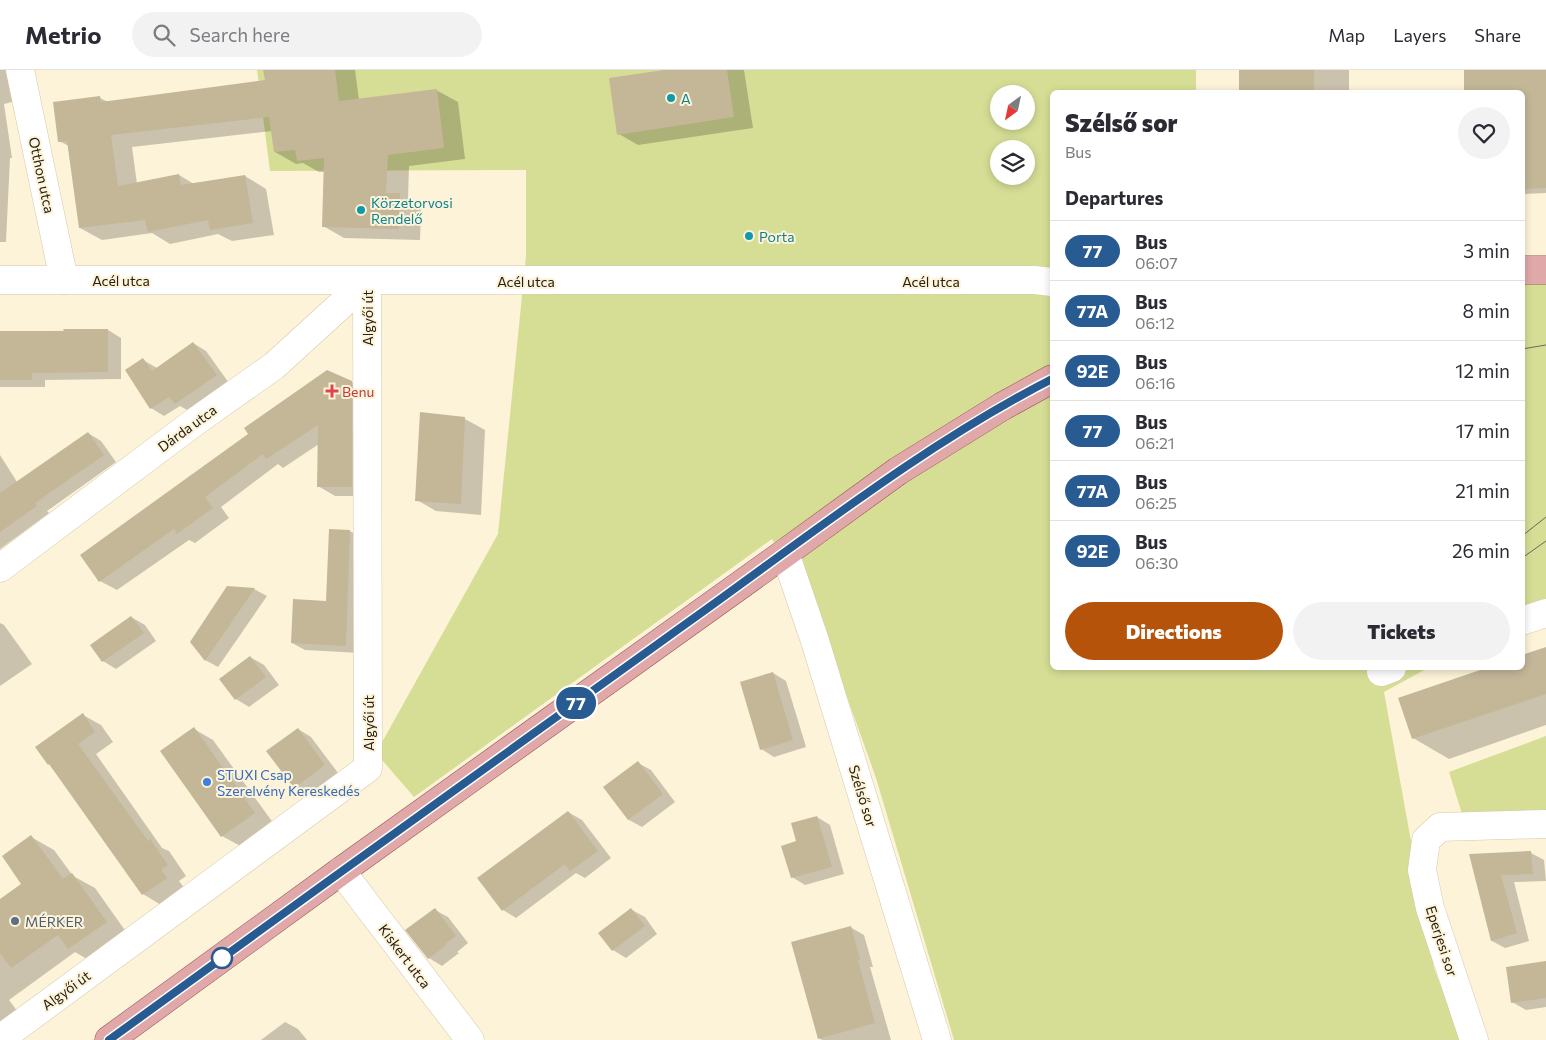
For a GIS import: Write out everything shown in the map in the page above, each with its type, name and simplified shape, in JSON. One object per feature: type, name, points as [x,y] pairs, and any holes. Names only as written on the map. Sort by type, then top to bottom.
[{"type":"main road","points":[[1525,270],[1546,270]]},
{"type":"main road","points":[[109,1040],[898,471],[1003,406],[1050,380]]},
{"type":"street","name":"Otthon utca","points":[[20,70],[64,280]]},
{"type":"street","name":"Acél utca","points":[[0,280],[1034,280],[1050,282]]},
{"type":"street","name":"Dárda utca","points":[[0,568],[196,421],[274,366],[367,281]]},
{"type":"street","name":"Algyői út","points":[[0,1039],[368,768],[367,281]]},
{"type":"street","name":"Szélső sor","points":[[785,553],[815,641],[937,1040]]},
{"type":"street","points":[[1525,620],[1546,613]]},
{"type":"street","name":"Eperjesi sor","points":[[1474,1040],[1430,908],[1422,870],[1426,840],[1440,827],[1546,824]]},
{"type":"street","name":"Kiskert utca","points":[[341,871],[470,1040]]},
{"type":"green space","points":[[257,70],[1196,70],[1196,90],[1050,90],[1050,670],[1424,670],[1384,692],[1434,968],[1461,1040],[954,1040],[876,778],[826,638],[772,539],[414,797],[376,753],[498,534],[526,256],[526,170],[270,171]]},
{"type":"green space","points":[[1525,273],[1546,275],[1546,601],[1525,613]]},
{"type":"green space","points":[[1546,736],[1546,815],[1462,814],[1449,772]]},
{"type":"building","points":[[263,70],[335,70],[339,101],[437,89],[444,148],[388,155],[386,193],[400,193],[399,229],[322,227],[324,158],[297,161],[295,150],[274,152],[269,117],[111,135],[118,186],[179,174],[181,185],[245,175],[253,223],[210,230],[208,220],[148,232],[145,220],[79,228],[67,141],[58,142],[53,102],[100,96],[101,102],[265,80]]},
{"type":"building","name":"A","points":[[664,70],[727,70],[734,117],[617,135],[609,78]]},
{"type":"building","points":[[1239,70],[1314,70],[1314,90],[1239,90]]},
{"type":"building","points":[[1464,70],[1546,70],[1546,188],[1525,189],[1525,90],[1464,90]]},
{"type":"building","points":[[63,329],[108,329],[108,372],[32,373],[32,380],[0,380],[0,331],[64,331]]},
{"type":"building","points":[[193,342],[217,375],[175,404],[169,397],[150,409],[125,370],[143,358],[152,371]]},
{"type":"building","points":[[327,370],[352,381],[352,487],[317,487],[318,425],[266,459],[263,454],[205,497],[213,508],[177,534],[174,529],[99,582],[80,555],[248,434],[244,428]]},
{"type":"building","points":[[420,412],[465,417],[461,504],[415,501]]},
{"type":"building","points":[[88,432],[104,455],[35,503],[37,506],[0,532],[0,493]]},
{"type":"building","points":[[329,529],[350,530],[346,646],[291,643],[293,599],[326,601]]},
{"type":"building","points":[[227,586],[255,588],[205,661],[190,642]]},
{"type":"building","points":[[131,616],[144,633],[102,662],[90,645]]},
{"type":"building","points":[[1546,647],[1546,694],[1412,739],[1398,698],[1480,670],[1525,670],[1525,654]]},
{"type":"building","points":[[250,656],[266,677],[235,700],[219,679]]},
{"type":"building","points":[[773,672],[793,740],[760,750],[740,682]]},
{"type":"building","points":[[83,713],[95,732],[78,744],[148,841],[150,839],[168,865],[161,870],[167,878],[142,895],[35,747]]},
{"type":"building","name":"STUXI Csap Szerelvény Kereskedés","points":[[194,727],[255,813],[221,837],[160,751]]},
{"type":"building","points":[[298,728],[325,765],[294,788],[266,751]]},
{"type":"building","points":[[638,761],[663,794],[628,820],[603,787]]},
{"type":"building","points":[[568,811],[598,851],[570,871],[565,864],[502,911],[477,878]]},
{"type":"building","points":[[817,816],[832,867],[791,878],[781,846],[796,841],[791,823]]},
{"type":"building","points":[[31,835],[63,879],[72,873],[107,922],[68,949],[58,935],[11,968],[0,953],[0,899],[21,884],[2,856]]},
{"type":"building","points":[[1531,851],[1533,874],[1501,875],[1517,933],[1491,941],[1469,854]]},
{"type":"building","points":[[435,908],[456,936],[428,959],[405,930]]},
{"type":"building","points":[[631,908],[645,926],[612,951],[598,933]]},
{"type":"building","points":[[851,926],[875,1023],[818,1039],[791,942]]},
{"type":"building","points":[[1546,961],[1546,998],[1511,1003],[1506,967]]},
{"type":"tram line","points":[[1525,348],[1546,345]]},
{"type":"tram line","points":[[1525,534],[1546,517]]},
{"type":"tram line","points":[[1525,556],[1546,541]]},
{"type":"bus line","name":"77","points":[[109,1040],[898,471],[1003,406],[1050,380]]},
{"type":"place","name":"A","points":[[671,98]]},
{"type":"place","name":"Körzetorvosi Rendelő","points":[[361,210]]},
{"type":"place","name":"Porta","points":[[749,236]]},
{"type":"place","name":"Benu","points":[[332,391]]},
{"type":"place","name":"STUXI Csap Szerelvény Kereskedés","points":[[207,782]]},
{"type":"place","name":"MÉRKER","points":[[15,921]]}]
